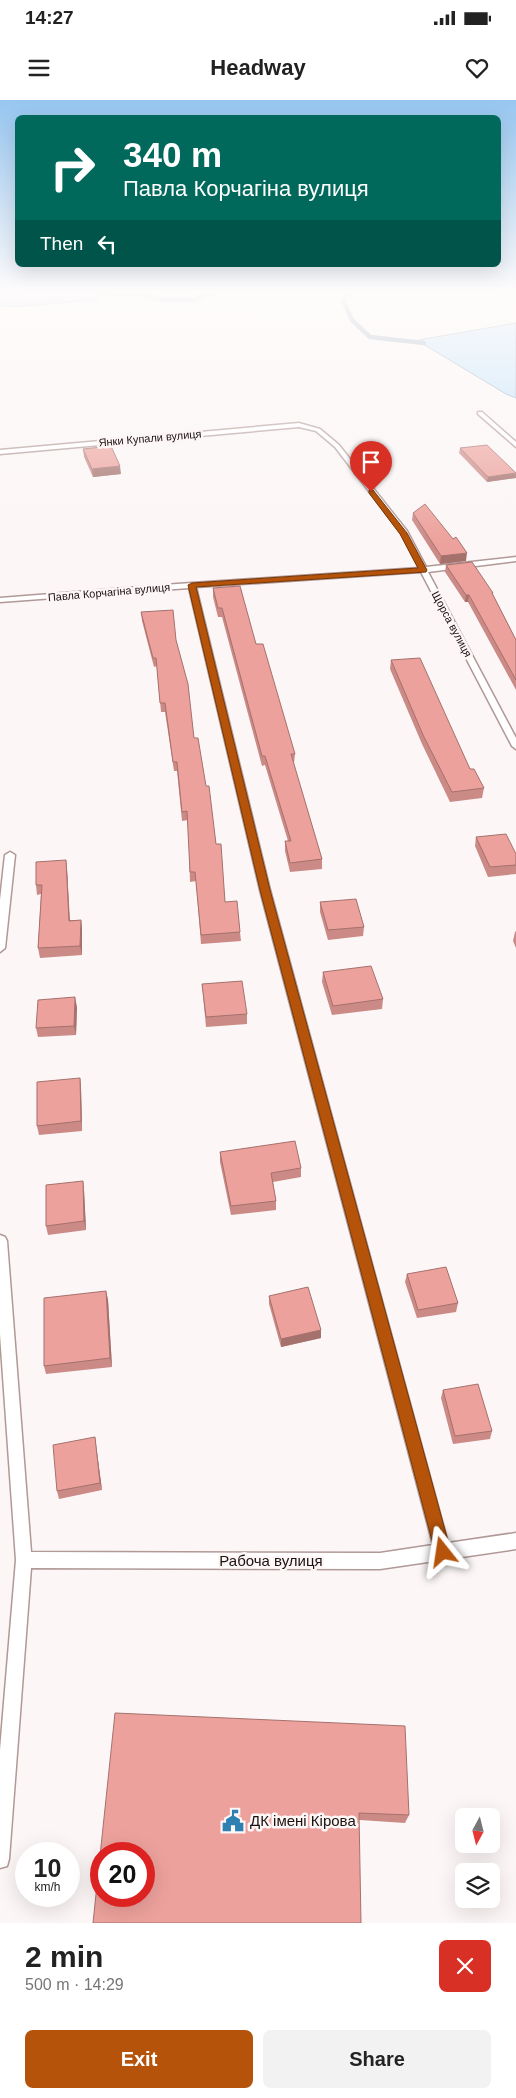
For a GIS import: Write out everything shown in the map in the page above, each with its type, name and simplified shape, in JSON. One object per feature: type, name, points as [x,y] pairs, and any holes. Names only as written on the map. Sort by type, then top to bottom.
[{"type":"lane","points":[[480,413],[516,445]]},
{"type":"lane","name":"Янки Купали вулиця","points":[[0,452],[299,425]]},
{"type":"lane","name":"Щорса вулиця","points":[[299,425],[318,430],[337,446],[404,533],[516,746]]},
{"type":"lane","name":"Павла Корчагіна вулиця","points":[[0,600],[423,570],[516,559]]},
{"type":"lane","points":[[192,585],[265,890],[443,1552]]},
{"type":"lane","points":[[0,948],[10,855]]},
{"type":"lane","points":[[0,1241],[24,1560],[0,1859]]},
{"type":"lane","name":"Рабоча вулиця","points":[[24,1560],[380,1561],[516,1541]]},
{"type":"water","points":[[475,375],[516,375],[516,398]]},
{"type":"building","points":[[487,445],[516,473],[488,477],[460,448]]},
{"type":"building","points":[[111,446],[120,466],[92,469],[83,449]]},
{"type":"building","points":[[425,504],[453,539],[456,537],[467,553],[441,556],[413,513]]},
{"type":"building","points":[[472,562],[493,593],[516,640],[516,680],[469,595],[466,595],[446,565]]},
{"type":"building","points":[[240,586],[256,644],[263,644],[295,754],[291,754],[322,859],[290,863],[285,841],[291,841],[265,756],[262,756],[222,608],[218,608],[213,588]]},
{"type":"building","points":[[173,610],[176,640],[188,684],[194,738],[198,738],[206,786],[209,786],[216,844],[221,844],[225,902],[237,901],[240,932],[201,935],[195,872],[190,872],[187,811],[182,812],[177,762],[173,762],[165,703],[160,703],[156,658],[153,658],[141,612]]},
{"type":"building","points":[[420,658],[470,769],[474,769],[484,788],[452,792],[423,735],[391,660]]},
{"type":"building","points":[[506,834],[516,854],[516,865],[490,867],[476,837]]},
{"type":"building","points":[[66,860],[69,921],[81,920],[80,946],[38,948],[42,885],[36,885],[36,862]]},
{"type":"building","points":[[356,899],[364,927],[328,930],[320,902]]},
{"type":"building","points":[[371,966],[383,999],[333,1006],[323,972]]},
{"type":"building","points":[[242,981],[247,1014],[206,1017],[202,984]]},
{"type":"building","points":[[75,997],[74,1026],[36,1028],[38,1000]]},
{"type":"building","points":[[80,1078],[81,1121],[37,1126],[37,1082]]},
{"type":"building","points":[[295,1141],[301,1168],[271,1173],[276,1201],[231,1206],[220,1152]]},
{"type":"building","points":[[83,1181],[84,1221],[46,1226],[46,1185]]},
{"type":"building","points":[[446,1267],[458,1303],[418,1310],[407,1274]]},
{"type":"building","points":[[308,1287],[321,1330],[281,1339],[269,1296]]},
{"type":"building","points":[[106,1291],[110,1358],[44,1366],[44,1298]]},
{"type":"building","points":[[478,1384],[492,1431],[455,1436],[443,1390]]},
{"type":"building","points":[[95,1437],[100,1483],[57,1491],[53,1445]]},
{"type":"building","name":"ДК імені Кірова","points":[[115,1713],[405,1726],[409,1815],[359,1813],[361,1923],[93,1923],[95,1907],[155,1907],[155,1842],[101,1842]]},
{"type":"place","name":"ДК імені Кірова","points":[[233,1821]]},
{"type":"route","points":[[371,492],[404,533],[423,570],[192,585],[265,890],[443,1552]]}]
